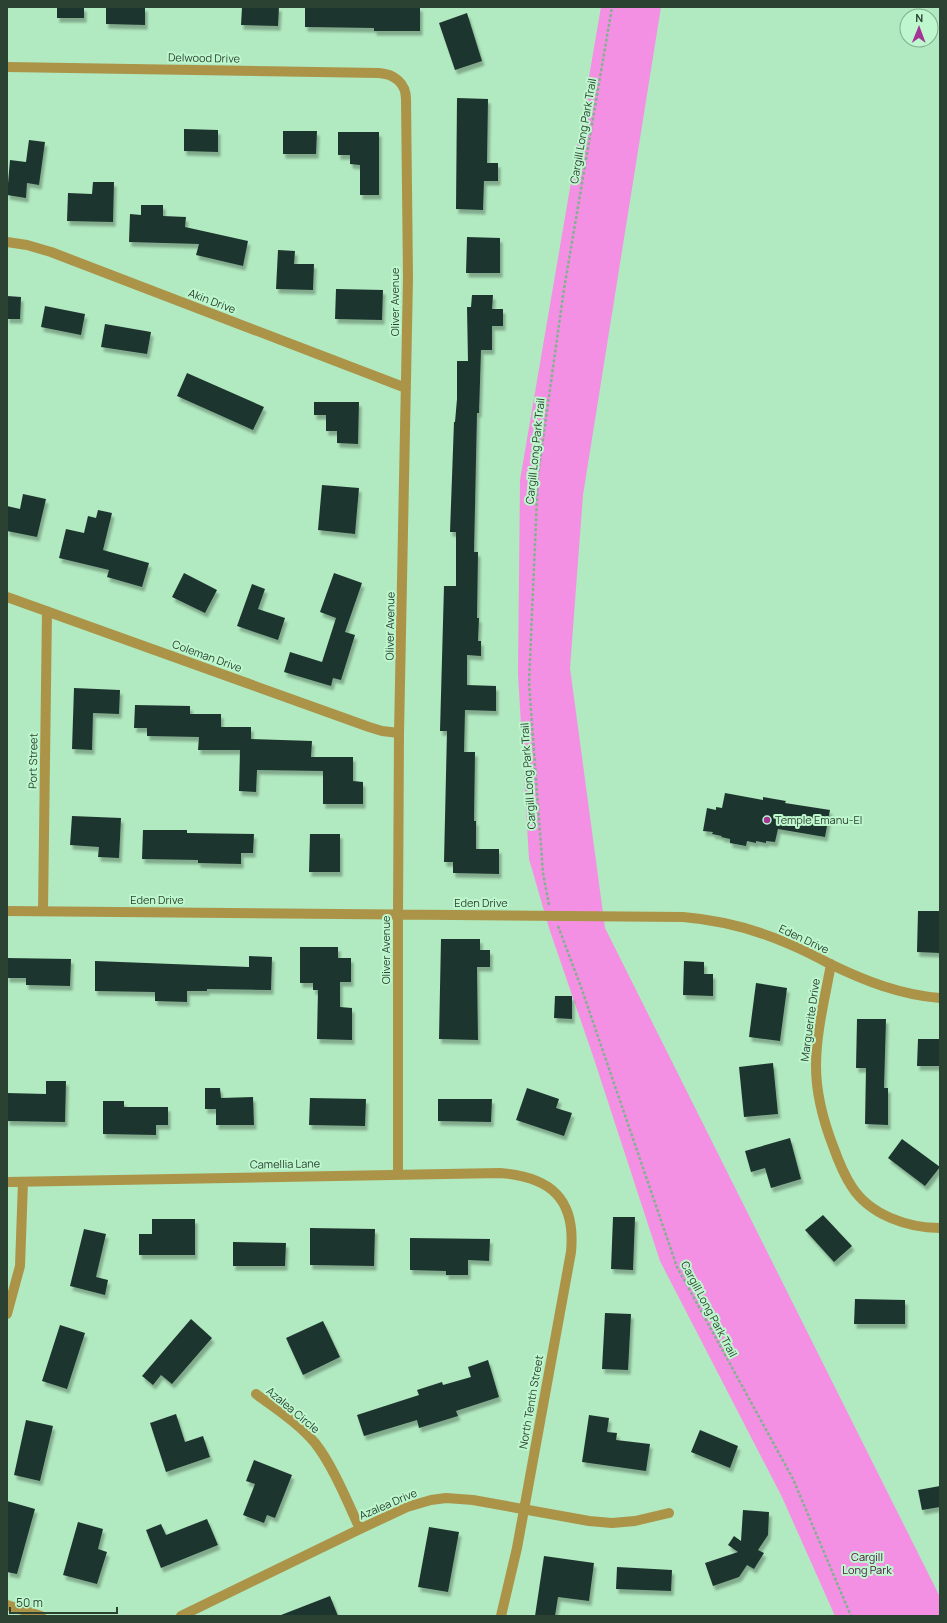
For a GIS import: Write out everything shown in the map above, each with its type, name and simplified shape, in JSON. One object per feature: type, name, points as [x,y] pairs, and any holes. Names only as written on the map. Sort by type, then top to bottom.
[{"type":"street","name":"Delwood Drive","points":[[7,67],[379,73],[393,76],[398,81]]},
{"type":"street","name":"Oliver Avenue","points":[[398,81],[405,90],[406,99],[408,278],[399,733],[398,1174]]},
{"type":"street","name":"Akin Drive","points":[[7,242],[27,245],[51,252],[406,388]]},
{"type":"street","name":"Coleman Drive","points":[[7,597],[369,728],[399,733]]},
{"type":"street","name":"Port Street","points":[[43,911],[47,611]]},
{"type":"street","name":"Eden Drive","points":[[7,911],[666,916],[700,918],[736,926],[775,938],[831,964],[892,989],[921,996],[940,998]]},
{"type":"street","name":"Marguerite Drive","points":[[831,964],[818,1041],[816,1082],[824,1123],[836,1153],[853,1188],[869,1205],[891,1218],[904,1223],[940,1228]]},
{"type":"street","name":"Camellia Lane","points":[[7,1182],[398,1174],[512,1174],[547,1185],[558,1194]]},
{"type":"street","points":[[7,1314],[20,1266],[23,1182]]},
{"type":"street","name":"North Tenth Street","points":[[501,1616],[513,1570],[571,1252],[572,1232],[569,1213],[558,1194]]},
{"type":"street","name":"Azalea Circle","points":[[256,1394],[292,1422],[315,1443],[326,1459],[360,1529]]},
{"type":"street","name":"Azalea Drive","points":[[181,1616],[407,1507],[438,1498],[460,1499],[589,1521],[612,1523],[635,1521],[669,1513]]},
{"type":"street","points":[[7,1605],[41,1616]]},
{"type":"path","name":"Cargill Long Park Trail","points":[[547,902],[543,873],[529,683],[538,475],[564,289],[612,7]]},
{"type":"path","name":"Cargill Long Park Trail","points":[[559,929],[581,987],[677,1267],[793,1479],[851,1616]]},
{"type":"green space","name":"Cargill Long Park","points":[[601,7],[661,7],[583,495],[570,668],[605,928],[940,1597],[940,1616],[835,1616],[782,1497],[660,1261],[594,1059],[549,928],[529,859],[518,674],[520,480]]},
{"type":"building","points":[[57,7],[84,7],[84,18],[57,18]]},
{"type":"building","points":[[106,7],[145,7],[145,25],[106,24]]},
{"type":"building","points":[[242,7],[279,7],[278,26],[241,25]]},
{"type":"building","points":[[305,7],[420,7],[420,31],[374,31],[374,28],[305,27]]},
{"type":"building","points":[[467,13],[482,61],[455,70],[439,23]]},
{"type":"building","points":[[457,98],[488,99],[487,163],[498,163],[498,181],[484,181],[483,210],[456,209]]},
{"type":"building","points":[[184,129],[218,130],[218,152],[184,151]]},
{"type":"building","points":[[283,131],[317,131],[316,154],[283,154]]},
{"type":"building","points":[[338,132],[379,132],[379,195],[360,195],[360,165],[350,164],[350,155],[338,155]]},
{"type":"building","points":[[29,140],[45,142],[39,185],[27,183],[26,198],[7,195],[10,160],[26,162]]},
{"type":"building","points":[[93,182],[114,182],[113,222],[67,221],[68,193],[92,194]]},
{"type":"building","points":[[141,205],[163,205],[163,216],[186,217],[185,227],[248,241],[243,266],[196,255],[199,244],[129,242],[130,214],[141,215]]},
{"type":"building","points":[[467,237],[500,238],[500,273],[466,273]]},
{"type":"building","points":[[278,250],[295,251],[294,264],[314,264],[313,290],[276,289]]},
{"type":"building","points":[[336,289],[383,290],[382,320],[335,319]]},
{"type":"building","points":[[472,295],[493,295],[492,309],[503,309],[503,326],[492,326],[492,350],[481,350],[479,413],[477,413],[474,552],[478,552],[477,618],[479,618],[478,641],[481,641],[481,656],[467,655],[467,685],[496,686],[496,711],[465,710],[464,752],[475,752],[474,821],[476,821],[476,849],[499,849],[499,874],[453,873],[453,862],[444,862],[447,731],[440,731],[444,586],[456,586],[456,532],[450,532],[454,422],[457,399],[457,361],[468,361],[467,307],[471,307]]},
{"type":"building","points":[[7,296],[21,297],[20,319],[7,319]]},
{"type":"building","points":[[45,306],[85,314],[81,335],[41,327]]},
{"type":"building","points":[[105,324],[151,332],[147,354],[101,347]]},
{"type":"building","points":[[187,373],[264,407],[253,430],[177,396]]},
{"type":"building","points":[[314,402],[359,402],[358,444],[337,443],[337,431],[326,431],[326,415],[314,415]]},
{"type":"building","points":[[322,485],[359,488],[355,534],[318,530]]},
{"type":"building","points":[[23,494],[46,499],[37,537],[7,531],[7,506],[20,509]]},
{"type":"building","points":[[98,510],[112,513],[103,550],[149,563],[142,587],[107,577],[109,570],[59,558],[66,529],[84,533],[88,516],[96,518]]},
{"type":"building","points":[[184,573],[217,590],[205,613],[172,597]]},
{"type":"building","points":[[334,573],[362,583],[345,632],[355,635],[341,680],[333,678],[331,686],[284,672],[290,652],[322,662],[336,618],[320,612]]},
{"type":"building","points":[[252,584],[265,589],[258,609],[285,618],[278,640],[237,626]]},
{"type":"building","points":[[74,688],[120,690],[119,714],[93,713],[92,750],[72,749]]},
{"type":"building","points":[[135,705],[190,706],[190,714],[221,714],[221,727],[251,727],[251,739],[312,741],[311,757],[353,757],[353,781],[363,782],[363,804],[323,804],[323,771],[257,770],[256,792],[239,791],[240,750],[198,750],[199,737],[147,736],[147,728],[134,728]]},
{"type":"building","name":"Temple Emanu-El","points":[[725,793],[763,800],[763,797],[786,801],[785,803],[830,810],[825,837],[778,829],[775,842],[766,841],[766,843],[756,841],[756,843],[747,841],[746,846],[730,843],[730,839],[712,834],[713,832],[703,831],[707,808],[716,810],[716,807],[722,808]]},
{"type":"building","points":[[72,816],[121,818],[119,858],[98,857],[99,847],[70,845]]},
{"type":"building","points":[[143,830],[187,830],[187,833],[254,834],[253,853],[241,853],[241,864],[198,863],[198,860],[142,859]]},
{"type":"building","points":[[310,834],[340,834],[340,872],[309,872]]},
{"type":"building","points":[[918,911],[940,911],[940,953],[917,952]]},
{"type":"building","points":[[441,939],[480,939],[480,950],[490,950],[490,967],[477,967],[478,1040],[439,1039]]},
{"type":"building","points":[[300,947],[338,947],[338,958],[351,958],[351,982],[340,982],[340,1007],[352,1008],[352,1040],[317,1039],[318,990],[313,990],[313,983],[300,983]]},
{"type":"building","points":[[249,956],[272,957],[271,990],[207,989],[207,991],[187,991],[187,1002],[155,1001],[155,992],[95,991],[95,961],[249,967]]},
{"type":"building","points":[[7,958],[71,959],[70,986],[26,985],[26,978],[7,978]]},
{"type":"building","points":[[684,961],[704,962],[704,974],[713,974],[713,996],[683,995]]},
{"type":"building","points":[[756,983],[787,988],[780,1041],[749,1037]]},
{"type":"building","points":[[555,996],[572,996],[572,1019],[554,1018]]},
{"type":"building","points":[[857,1019],[886,1019],[884,1088],[888,1088],[888,1125],[865,1124],[866,1068],[856,1068]]},
{"type":"building","points":[[918,1039],[940,1039],[940,1066],[917,1066]]},
{"type":"building","points":[[773,1063],[778,1114],[744,1117],[739,1067]]},
{"type":"building","points":[[46,1081],[66,1081],[65,1122],[7,1121],[7,1093],[46,1094]]},
{"type":"building","points":[[205,1088],[220,1088],[221,1098],[253,1097],[254,1125],[216,1125],[216,1109],[205,1109]]},
{"type":"building","points":[[527,1088],[559,1099],[556,1108],[572,1113],[564,1136],[516,1120]]},
{"type":"building","points":[[310,1098],[366,1099],[365,1126],[309,1125]]},
{"type":"building","points":[[438,1099],[492,1099],[491,1122],[438,1121]]},
{"type":"building","points":[[103,1101],[124,1101],[124,1107],[168,1107],[168,1125],[156,1125],[156,1135],[103,1134]]},
{"type":"building","points":[[790,1138],[801,1179],[771,1188],[765,1168],[751,1172],[745,1151]]},
{"type":"building","points":[[902,1139],[940,1167],[925,1186],[888,1158]]},
{"type":"building","points":[[823,1215],[852,1246],[834,1262],[805,1230]]},
{"type":"building","points":[[613,1217],[635,1217],[633,1270],[611,1269]]},
{"type":"building","points":[[152,1219],[195,1219],[195,1255],[139,1255],[139,1234],[152,1234]]},
{"type":"building","points":[[310,1228],[375,1229],[374,1266],[310,1265]]},
{"type":"building","points":[[84,1229],[106,1234],[96,1277],[108,1280],[105,1295],[70,1286]]},
{"type":"building","points":[[410,1238],[490,1239],[489,1261],[468,1260],[468,1275],[446,1275],[446,1271],[410,1270]]},
{"type":"building","points":[[233,1242],[286,1243],[285,1266],[233,1266]]},
{"type":"building","points":[[855,1299],[905,1300],[905,1324],[854,1324]]},
{"type":"building","points":[[605,1313],[631,1314],[628,1370],[602,1369]]},
{"type":"building","points":[[191,1319],[212,1338],[172,1384],[161,1375],[153,1385],[142,1376]]},
{"type":"building","points":[[323,1321],[340,1357],[303,1375],[286,1338]]},
{"type":"building","points":[[60,1325],[85,1333],[67,1389],[42,1381]]},
{"type":"building","points":[[488,1360],[499,1397],[456,1411],[458,1416],[419,1428],[417,1420],[364,1436],[357,1415],[419,1395],[417,1390],[442,1382],[443,1385],[471,1377],[468,1367]]},
{"type":"building","points":[[176,1414],[185,1442],[203,1436],[210,1457],[166,1472],[150,1423]]},
{"type":"building","points":[[589,1415],[609,1418],[607,1432],[617,1433],[616,1440],[650,1444],[646,1471],[582,1462]]},
{"type":"building","points":[[26,1420],[53,1426],[40,1481],[14,1475]]},
{"type":"building","points":[[700,1430],[738,1446],[730,1468],[691,1452]]},
{"type":"building","points":[[254,1460],[292,1475],[275,1518],[267,1515],[264,1523],[243,1515],[255,1484],[246,1481]]},
{"type":"building","points":[[940,1486],[940,1507],[922,1510],[918,1490]]},
{"type":"building","points":[[7,1501],[35,1509],[17,1574],[7,1572]]},
{"type":"building","points":[[743,1510],[769,1512],[768,1535],[758,1550],[764,1553],[754,1569],[747,1565],[739,1577],[713,1586],[705,1563],[738,1552],[728,1545],[734,1536],[741,1541]]},
{"type":"building","points":[[207,1519],[218,1545],[161,1568],[146,1530],[161,1524],[166,1535]]},
{"type":"building","points":[[78,1522],[103,1529],[98,1549],[107,1552],[97,1584],[63,1575]]},
{"type":"building","points":[[429,1527],[459,1532],[448,1592],[418,1587]]},
{"type":"building","points":[[544,1556],[594,1563],[589,1601],[558,1597],[555,1616],[535,1616]]},
{"type":"building","points":[[617,1567],[672,1570],[671,1591],[616,1589]]},
{"type":"building","points":[[330,1596],[338,1616],[281,1615]]},
{"type":"place","name":"Temple Emanu-El","points":[[767,820]]}]
